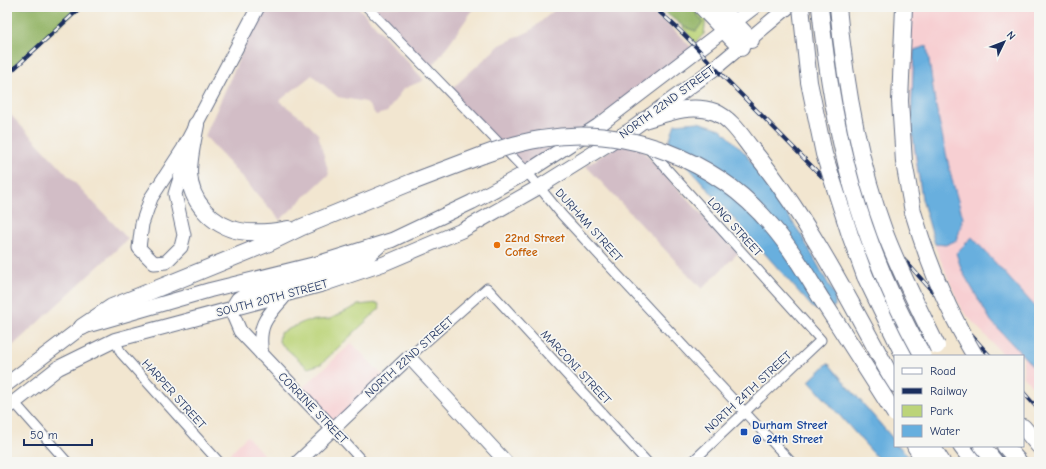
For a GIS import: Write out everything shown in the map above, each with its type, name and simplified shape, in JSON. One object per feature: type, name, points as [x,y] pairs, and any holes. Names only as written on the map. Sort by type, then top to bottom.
[{"type":"highway","points":[[702,7],[730,27],[746,44]]},
{"type":"highway","points":[[720,7],[730,27]]},
{"type":"highway","points":[[801,7],[809,82],[824,154],[850,236],[865,276],[904,355]]},
{"type":"highway","points":[[820,7],[830,91],[840,140],[857,207],[891,295],[922,355]]},
{"type":"highway","points":[[838,7],[852,114],[872,191],[885,233],[940,351]]},
{"type":"highway","points":[[904,7],[900,101],[904,162],[913,212],[923,246],[940,291],[974,355]]},
{"type":"highway","points":[[638,125],[680,110],[692,108],[716,113],[729,121],[760,158],[795,208],[829,263],[894,382]]},
{"type":"highway","points":[[196,125],[190,162],[190,181],[196,197],[206,212],[221,224],[239,231],[266,232],[302,227]]},
{"type":"highway","points":[[82,328],[112,307],[269,243],[302,227],[483,155],[511,145],[542,138],[573,136],[609,138],[637,143],[661,150],[686,160],[718,178],[752,204],[780,235],[894,412]]},
{"type":"highway","points":[[1024,428],[1039,446]]},
{"type":"highway","points":[[916,447],[925,462]]},
{"type":"highway","points":[[933,447],[942,462]]},
{"type":"highway","points":[[983,447],[995,462]]},
{"type":"highway","points":[[1006,447],[1019,462]]},
{"type":"main road","name":"NORTH 22ND STREET","points":[[527,172],[598,126],[730,27],[754,7]]},
{"type":"main road","name":"NORTH 22ND STREET","points":[[539,187],[638,125],[746,44],[788,7]]},
{"type":"main road","name":"SOUTH 20TH STREET","points":[[7,384],[82,328],[210,290],[319,263],[384,242],[432,222],[527,172]]},
{"type":"main road","name":"SOUTH 20TH STREET","points":[[10,405],[58,368],[115,340],[285,296],[376,267],[424,248],[463,230],[539,187]]},
{"type":"main road","points":[[231,310],[238,299],[247,293],[363,260],[384,242]]},
{"type":"street","points":[[196,125],[175,194],[184,236],[181,247],[166,262],[154,263],[139,248],[142,224],[151,198],[196,125],[258,7]]},
{"type":"street","name":"DURHAM STREET","points":[[367,7],[527,172],[562,215],[791,462]]},
{"type":"street","name":"LONG STREET","points":[[638,125],[821,340]]},
{"type":"street","name":"NORTH 22ND STREET","points":[[298,462],[332,428],[409,357],[487,288]]},
{"type":"street","name":"MARCONI STREET","points":[[487,288],[647,462]]},
{"type":"street","points":[[262,355],[260,341],[262,326],[268,314],[285,296]]},
{"type":"street","name":"CORRINE STREET","points":[[231,310],[240,331],[363,462]]},
{"type":"street","name":"HARPER STREET","points":[[115,340],[121,353],[219,462]]},
{"type":"street","name":"NORTH 24TH STREET","points":[[692,462],[821,340]]},
{"type":"street","points":[[409,357],[506,462]]},
{"type":"street","points":[[10,405],[67,462]]},
{"type":"shaded area","points":[[262,7],[358,7],[424,80],[403,89],[387,112],[376,115],[366,102],[338,97],[312,75],[279,101],[303,119],[318,134],[329,174],[280,220],[205,136]]},
{"type":"shaded area","points":[[366,7],[475,7],[428,73]]},
{"type":"shaded area","points":[[558,7],[641,7],[666,22],[697,53],[522,172],[447,93],[500,45],[530,31]]},
{"type":"shaded area","points":[[911,7],[1039,7],[1039,394],[1024,377],[1024,355],[1003,355],[961,309],[936,249],[921,195],[913,149],[910,97]]},
{"type":"shaded area","points":[[7,111],[128,239],[7,351]]},
{"type":"shaded area","points":[[630,137],[738,253],[702,289],[586,166]]},
{"type":"shaded area","points":[[352,343],[386,379],[333,428],[298,392]]},
{"type":"shaded area","points":[[247,436],[270,462],[221,462]]},
{"type":"green space","points":[[7,7],[82,7],[26,54],[7,74]]},
{"type":"green space","points":[[658,7],[691,7],[703,22],[696,31],[684,27]]},
{"type":"green space","points":[[691,7],[696,7],[706,18],[704,34],[695,43],[683,28],[696,31],[703,22]]},
{"type":"green space","points":[[378,303],[380,308],[321,364],[308,368],[279,342],[280,333],[306,321],[330,319],[358,305]]},
{"type":"water","points":[[927,46],[935,102],[951,176],[963,218],[957,240],[946,245],[935,244],[922,199],[911,123],[914,50]]},
{"type":"water","points":[[698,122],[721,129],[745,153],[800,233],[835,296],[835,306],[824,313],[813,308],[668,144],[675,124]]},
{"type":"water","points":[[972,237],[1039,311],[1039,373],[991,321],[962,271],[956,253]]},
{"type":"water","points":[[828,363],[894,440],[894,447],[900,447],[913,462],[881,462],[809,381]]},
{"type":"railway","points":[[7,75],[81,7]]},
{"type":"railway","points":[[653,7],[686,36],[715,68],[908,264],[989,355]]},
{"type":"railway","points":[[1024,393],[1039,410]]},
{"type":"place","name":"22nd Street Coffee","points":[[497,245]]},
{"type":"place","name":"Durham Street @ 24th Street","points":[[744,432]]}]
